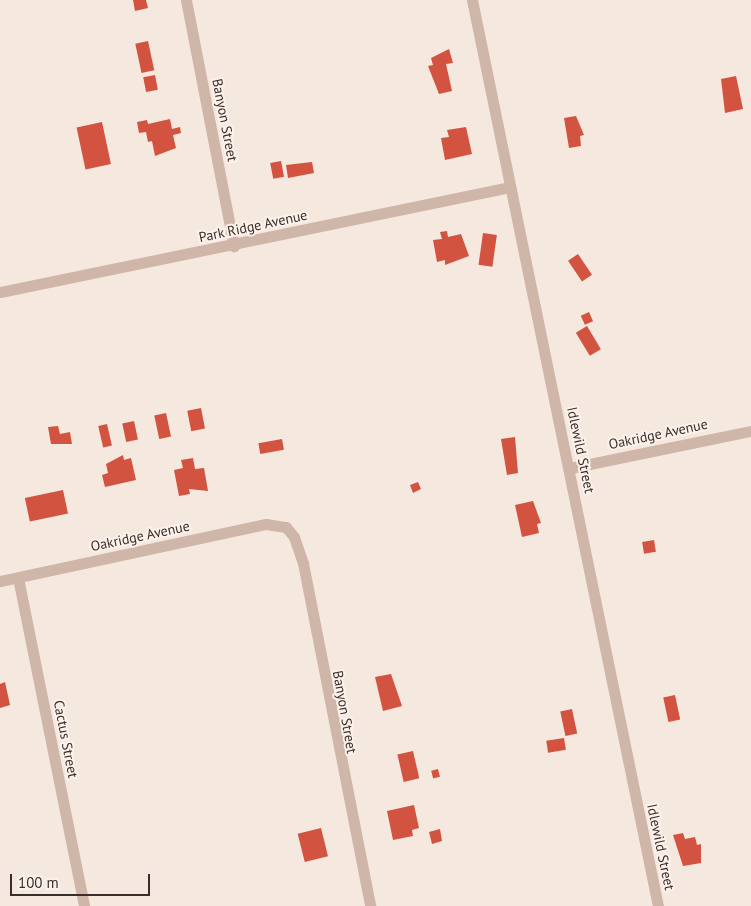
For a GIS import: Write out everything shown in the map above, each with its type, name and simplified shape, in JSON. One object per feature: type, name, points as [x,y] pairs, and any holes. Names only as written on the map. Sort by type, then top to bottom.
[{"type":"street","name":"Banyon Street","points":[[186,0],[234,246]]},
{"type":"street","name":"Idlewild Street","points":[[472,0],[570,468],[658,906]]},
{"type":"street","name":"Park Ridge Avenue","points":[[0,292],[234,246],[510,187]]},
{"type":"street","name":"Oakridge Avenue","points":[[570,468],[751,431]]},
{"type":"street","name":"Oakridge Avenue","points":[[0,581],[266,524],[286,527]]},
{"type":"street","name":"Banyon Street","points":[[286,527],[294,537],[303,563],[370,906]]},
{"type":"street","name":"Cactus Street","points":[[18,578],[84,906]]},
{"type":"building","points":[[133,0],[146,0],[148,8],[135,11]]},
{"type":"building","points":[[148,41],[154,70],[142,73],[135,44]]},
{"type":"building","points":[[449,49],[453,63],[446,64],[452,91],[439,94],[428,66],[433,65],[431,58]]},
{"type":"building","points":[[155,75],[158,90],[146,92],[143,77]]},
{"type":"building","points":[[736,76],[743,109],[725,113],[721,79]]},
{"type":"building","points":[[576,116],[584,135],[580,136],[581,146],[569,148],[564,118]]},
{"type":"building","points":[[170,119],[172,129],[180,127],[181,133],[173,135],[176,148],[155,156],[152,141],[148,142],[146,132],[139,133],[137,122],[147,120],[148,124]]},
{"type":"building","points":[[102,122],[111,164],[86,169],[77,127]]},
{"type":"building","points":[[466,127],[472,154],[445,160],[441,138],[449,137],[447,130]]},
{"type":"building","points":[[281,161],[284,177],[273,179],[270,163]]},
{"type":"building","points":[[312,162],[314,173],[288,178],[286,165]]},
{"type":"building","points":[[447,231],[448,237],[461,234],[469,256],[445,265],[445,260],[437,262],[433,240],[442,239],[440,232]]},
{"type":"building","points":[[483,233],[497,235],[492,267],[479,265]]},
{"type":"building","points":[[578,254],[592,275],[582,281],[568,261]]},
{"type":"building","points":[[589,312],[593,321],[585,325],[581,316]]},
{"type":"building","points":[[587,326],[601,349],[590,356],[576,333]]},
{"type":"building","points":[[201,408],[205,429],[191,431],[187,411]]},
{"type":"building","points":[[166,413],[171,436],[159,439],[154,415]]},
{"type":"building","points":[[134,421],[138,440],[126,442],[122,423]]},
{"type":"building","points":[[107,424],[112,445],[103,447],[98,426]]},
{"type":"building","points":[[58,426],[60,434],[70,432],[72,444],[51,444],[48,427]]},
{"type":"building","points":[[515,437],[518,473],[507,475],[501,439]]},
{"type":"building","points":[[282,439],[284,450],[260,454],[258,443]]},
{"type":"building","points":[[123,455],[124,460],[131,458],[136,480],[105,487],[102,475],[108,473],[106,464]]},
{"type":"building","points":[[193,458],[195,469],[204,468],[208,491],[189,489],[190,494],[179,496],[174,470],[183,468],[181,460]]},
{"type":"building","points":[[418,482],[421,489],[413,493],[410,485]]},
{"type":"building","points":[[63,490],[68,513],[30,522],[25,498]]},
{"type":"building","points":[[533,501],[541,523],[537,524],[539,533],[522,537],[515,505]]},
{"type":"building","points":[[654,540],[656,552],[644,554],[642,542]]},
{"type":"building","points":[[391,674],[402,706],[383,711],[375,677]]},
{"type":"building","points":[[5,682],[10,705],[0,708],[0,684]]},
{"type":"building","points":[[675,695],[680,719],[668,722],[663,697]]},
{"type":"building","points":[[572,709],[577,733],[565,736],[560,711]]},
{"type":"building","points":[[564,738],[566,750],[548,753],[546,741]]},
{"type":"building","points":[[413,751],[419,778],[404,782],[397,755]]},
{"type":"building","points":[[438,769],[440,777],[433,778],[431,771]]},
{"type":"building","points":[[414,805],[419,828],[412,830],[413,836],[393,840],[387,811]]},
{"type":"building","points":[[321,828],[328,856],[305,862],[298,834]]},
{"type":"building","points":[[440,829],[442,841],[432,844],[429,832]]},
{"type":"building","points":[[683,833],[685,839],[695,837],[697,845],[701,844],[701,863],[683,866],[673,835]]}]
